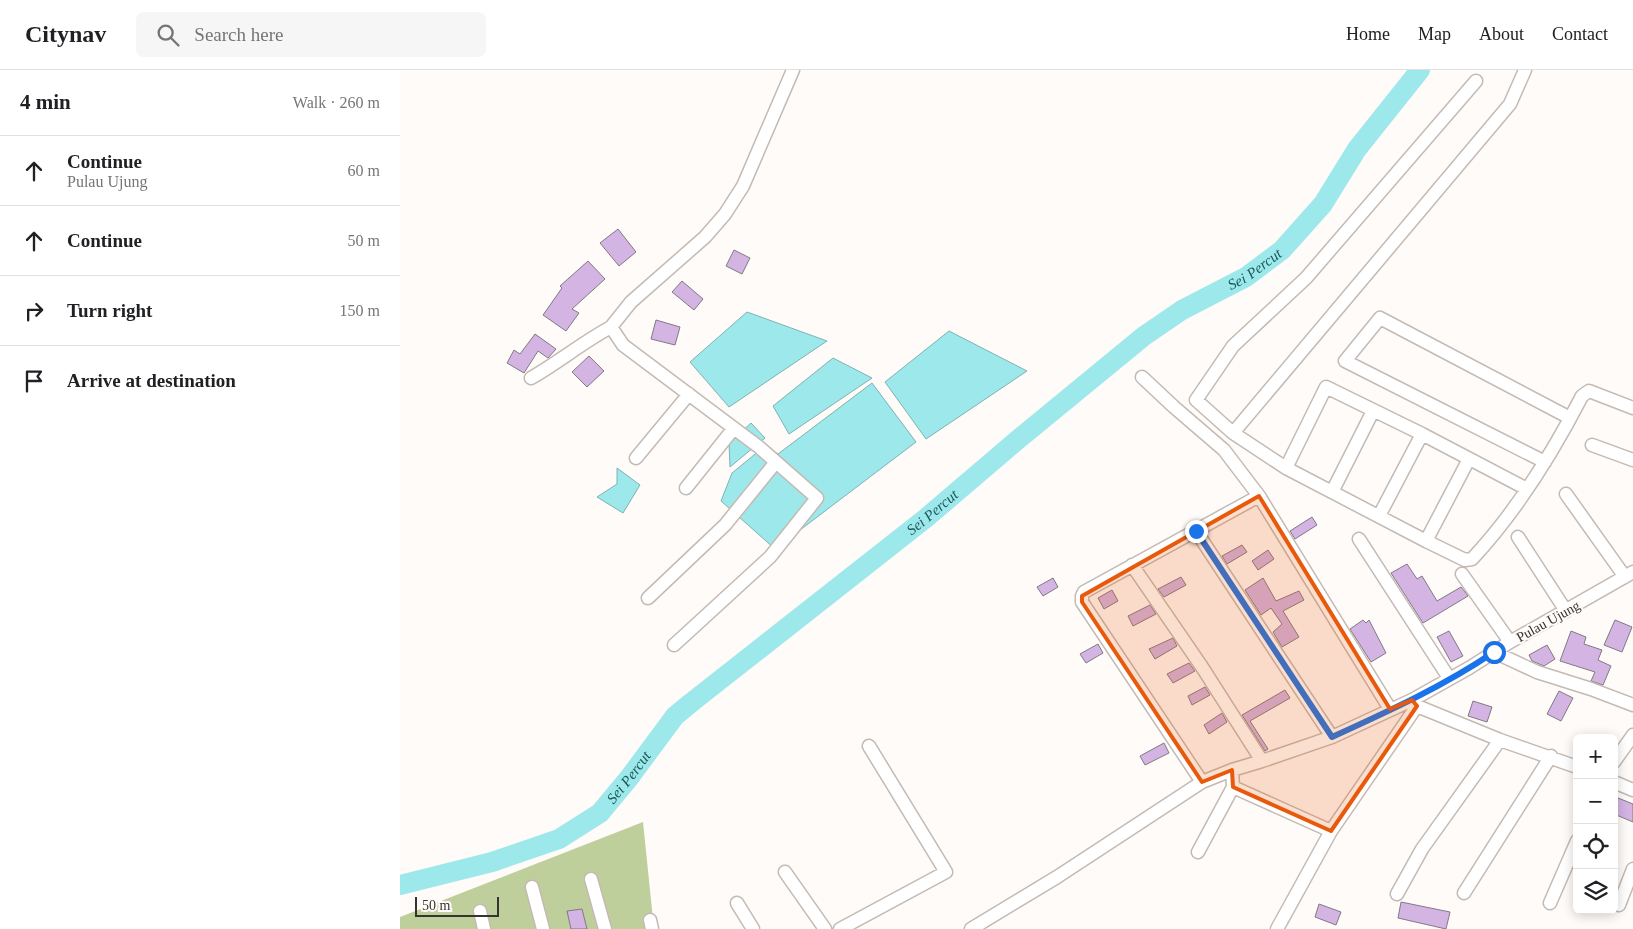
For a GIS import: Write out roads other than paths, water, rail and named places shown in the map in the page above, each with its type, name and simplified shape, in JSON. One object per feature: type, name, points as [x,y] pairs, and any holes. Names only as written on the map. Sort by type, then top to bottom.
[{"type":"street","points":[[531,378],[597,334],[611,327],[631,302],[705,236],[725,214],[744,186],[792,70]]},
{"type":"street","points":[[1233,433],[1510,104],[1525,70]]},
{"type":"street","points":[[1476,81],[1306,278],[1234,346],[1196,400],[1233,433],[1286,468],[1426,542],[1465,560],[1472,559],[1486,544],[1527,489],[1545,462],[1582,396],[1590,391],[1633,408]]},
{"type":"street","points":[[1545,462],[1345,361],[1380,318],[1570,418]]},
{"type":"street","points":[[611,327],[623,345],[734,428],[817,498],[770,558],[674,645]]},
{"type":"street","points":[[1142,377],[1224,450],[1259,496],[1390,709]]},
{"type":"street","points":[[1286,468],[1326,387],[1422,434],[1527,489]]},
{"type":"street","points":[[636,458],[689,394]]},
{"type":"street","points":[[1332,492],[1373,411]]},
{"type":"street","points":[[686,488],[734,428]]},
{"type":"street","points":[[1379,516],[1422,434]]},
{"type":"street","points":[[1592,445],[1633,460]]},
{"type":"street","points":[[1426,542],[1469,459]]},
{"type":"street","points":[[648,598],[726,525],[776,462]]},
{"type":"street","points":[[1566,494],[1629,574]]},
{"type":"street","points":[[1202,782],[1082,602],[1082,596],[1084,592],[1259,496]]},
{"type":"street","points":[[1196,531],[1332,737]]},
{"type":"street","points":[[1518,537],[1566,611]]},
{"type":"street","points":[[1359,539],[1448,678]]},
{"type":"street","points":[[1132,565],[1202,667],[1262,761]]},
{"type":"street","points":[[1462,574],[1510,642]]},
{"type":"street","name":"Pulau Ujung","points":[[971,929],[1057,877],[1202,782],[1232,770],[1332,737],[1390,709],[1414,703],[1448,678],[1469,668],[1510,642],[1629,574]]},
{"type":"street","points":[[1494,652],[1537,672],[1633,705]]},
{"type":"street","points":[[1277,929],[1331,831],[1414,703],[1500,740],[1551,756],[1573,765]]},
{"type":"street","points":[[1618,756],[1633,735]]},
{"type":"street","points":[[1397,894],[1422,849],[1500,740]]},
{"type":"street","points":[[840,929],[946,872],[869,746]]},
{"type":"street","points":[[1464,893],[1551,756]]},
{"type":"street","points":[[1198,852],[1233,787],[1232,770]]},
{"type":"street","points":[[1618,784],[1633,790]]},
{"type":"street","points":[[1233,787],[1331,831]]},
{"type":"street","points":[[1550,903],[1573,850]]},
{"type":"street","points":[[1619,905],[1633,870]]},
{"type":"street","points":[[785,872],[825,929]]},
{"type":"street","points":[[591,879],[605,929]]},
{"type":"street","points":[[532,887],[543,929]]},
{"type":"street","points":[[737,903],[753,929]]},
{"type":"street","points":[[480,910],[484,929]]},
{"type":"water","points":[[747,312],[827,341],[729,407],[690,362]]},
{"type":"water","points":[[949,331],[1027,371],[926,439],[885,382]]},
{"type":"water","points":[[833,358],[872,378],[789,434],[773,406]]},
{"type":"water","points":[[872,383],[916,442],[775,549],[721,501],[732,473],[765,446],[778,454]]},
{"type":"water","points":[[751,423],[765,438],[730,467],[729,443]]},
{"type":"water","points":[[617,468],[640,485],[623,513],[597,497],[617,484]]},
{"type":"waterway","name":"Sei Percut","points":[[400,885],[492,862],[559,839],[600,813],[629,778],[675,716],[926,518],[1144,336],[1182,310],[1246,277],[1282,250],[1323,204],[1357,149],[1420,70]]}]
